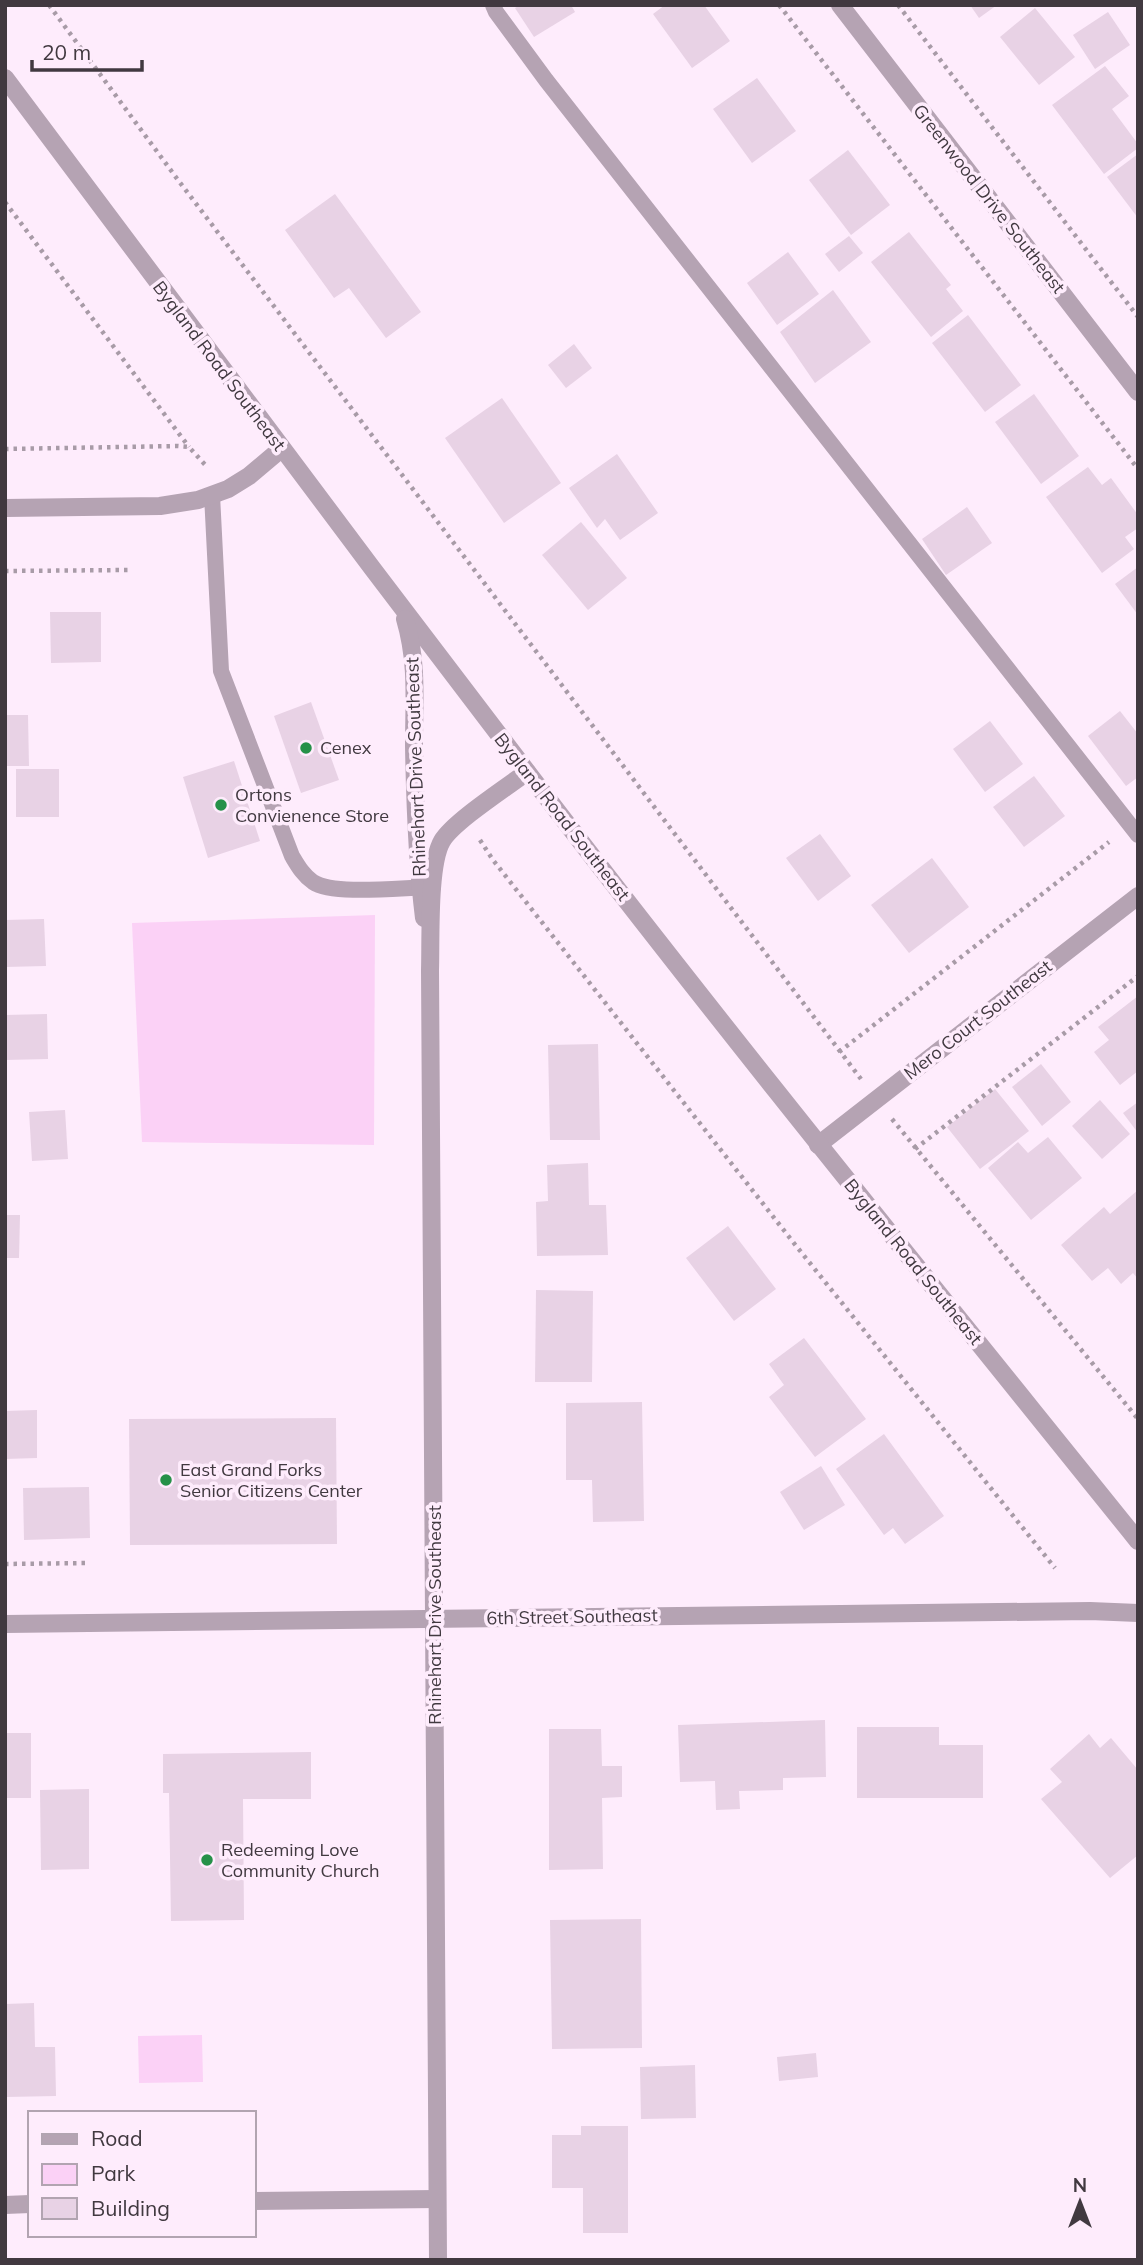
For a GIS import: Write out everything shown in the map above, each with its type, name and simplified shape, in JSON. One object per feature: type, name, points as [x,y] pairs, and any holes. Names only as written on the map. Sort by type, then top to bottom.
[{"type":"street","name":"Greenwood Drive Southeast","points":[[840,5],[1138,392]]},
{"type":"street","name":"Bygland Road Southeast","points":[[5,78],[281,449],[527,772],[818,1145],[1138,1541]]},
{"type":"street","points":[[5,508],[160,506],[198,500],[220,492],[249,476],[281,449]]},
{"type":"street","name":"Rhinehart Drive Southeast","points":[[401,606],[411,640],[415,668],[415,832],[427,887],[430,970],[438,2260]]},
{"type":"street","name":"Rhinehart Drive Southeast","points":[[427,887],[442,841],[452,829],[527,772]]},
{"type":"street","name":"Mero Court Southeast","points":[[818,1145],[1138,896]]},
{"type":"street","name":"6th Street Southeast","points":[[5,1624],[1090,1611],[1138,1613]]},
{"type":"street","points":[[256,2201],[438,2199]]},
{"type":"street","points":[[5,2205],[28,2204]]},
{"type":"lane","points":[[493,5],[546,80],[1134,830]]},
{"type":"lane","points":[[220,492],[221,671],[292,856],[300,870],[321,886],[340,889],[427,887]]},
{"type":"path","points":[[48,5],[839,1052],[915,1149],[1138,1419]]},
{"type":"path","points":[[779,5],[1138,469]]},
{"type":"path","points":[[898,5],[1138,317]]},
{"type":"path","points":[[5,202],[220,492]]},
{"type":"path","points":[[5,449],[189,447]]},
{"type":"path","points":[[5,571],[131,570]]},
{"type":"path","points":[[466,818],[493,860],[771,1215],[1055,1568]]},
{"type":"path","points":[[839,1052],[1134,830]]},
{"type":"path","points":[[915,1149],[1138,976]]},
{"type":"path","points":[[5,1564],[89,1563]]},
{"type":"green space","points":[[375,915],[374,1145],[142,1142],[132,923]]},
{"type":"green space","points":[[202,2035],[203,2082],[139,2083],[138,2036]]},
{"type":"building","points":[[520,5],[571,5],[575,12],[534,37],[515,8]]},
{"type":"building","points":[[665,5],[704,5],[730,41],[692,68],[653,14]]},
{"type":"building","points":[[970,5],[997,5],[979,18]]},
{"type":"building","points":[[1035,8],[1075,57],[1039,85],[1000,37]]},
{"type":"building","points":[[1108,12],[1130,45],[1095,69],[1073,35]]},
{"type":"building","points":[[1105,66],[1129,96],[1112,109],[1138,144],[1138,148],[1104,174],[1052,105]]},
{"type":"building","points":[[757,78],[796,131],[752,163],[713,109]]},
{"type":"building","points":[[848,150],[890,205],[851,235],[809,180]]},
{"type":"building","points":[[1138,154],[1138,218],[1107,177]]},
{"type":"building","points":[[335,194],[421,312],[386,338],[349,288],[334,298],[285,230]]},
{"type":"building","points":[[909,232],[951,285],[946,289],[963,311],[931,337],[871,262]]},
{"type":"building","points":[[849,236],[863,253],[839,272],[825,254]]},
{"type":"building","points":[[788,252],[819,294],[777,325],[747,283]]},
{"type":"building","points":[[833,290],[871,342],[815,383],[780,332]]},
{"type":"building","points":[[968,315],[1021,385],[985,412],[932,343]]},
{"type":"building","points":[[574,344],[592,368],[566,388],[548,365]]},
{"type":"building","points":[[1034,394],[1079,456],[1041,484],[995,422]]},
{"type":"building","points":[[502,398],[561,483],[504,523],[445,438]]},
{"type":"building","points":[[617,454],[658,513],[620,540],[605,519],[597,528],[569,488]]},
{"type":"building","points":[[1088,467],[1102,485],[1111,478],[1138,515],[1138,528],[1125,537],[1134,549],[1102,573],[1046,497]]},
{"type":"building","points":[[967,507],[992,543],[946,575],[922,539]]},
{"type":"building","points":[[581,522],[627,578],[588,610],[542,555]]},
{"type":"building","points":[[1138,567],[1138,615],[1115,584]]},
{"type":"building","points":[[50,612],[101,612],[101,662],[51,663]]},
{"type":"building","name":"Cenex","points":[[311,702],[339,780],[301,793],[274,716]]},
{"type":"building","points":[[1120,711],[1138,734],[1138,777],[1126,786],[1088,736]]},
{"type":"building","points":[[5,715],[28,715],[29,766],[5,766]]},
{"type":"building","points":[[990,721],[1023,764],[985,792],[953,749]]},
{"type":"building","points":[[234,761],[260,841],[208,858],[183,777]]},
{"type":"building","points":[[16,769],[59,769],[59,817],[16,817]]},
{"type":"building","points":[[1034,776],[1065,816],[1024,847],[993,807]]},
{"type":"building","points":[[820,834],[851,876],[818,901],[786,858]]},
{"type":"building","points":[[932,858],[969,907],[909,953],[871,905]]},
{"type":"building","points":[[44,919],[46,966],[5,967],[5,920]]},
{"type":"building","points":[[1138,996],[1138,1071],[1120,1085],[1094,1052],[1109,1040],[1098,1027]]},
{"type":"building","points":[[47,1014],[48,1059],[5,1060],[5,1015]]},
{"type":"building","points":[[598,1044],[600,1140],[550,1140],[548,1045]]},
{"type":"building","points":[[1041,1064],[1071,1102],[1042,1126],[1012,1087]]},
{"type":"building","points":[[995,1089],[1029,1131],[980,1169],[947,1127]]},
{"type":"building","points":[[1100,1100],[1130,1134],[1102,1159],[1072,1126]]},
{"type":"building","points":[[1138,1102],[1138,1133],[1123,1113]]},
{"type":"building","points":[[65,1110],[68,1159],[32,1161],[29,1112]]},
{"type":"building","points":[[1048,1137],[1082,1178],[1031,1220],[988,1168],[1018,1142],[1028,1153]]},
{"type":"building","points":[[588,1163],[589,1205],[606,1205],[608,1255],[537,1256],[536,1202],[548,1201],[547,1165]]},
{"type":"building","points":[[1138,1190],[1138,1279],[1133,1273],[1121,1284],[1108,1268],[1092,1281],[1061,1245],[1104,1207],[1110,1214]]},
{"type":"building","points":[[5,1215],[20,1215],[19,1258],[5,1258]]},
{"type":"building","points":[[728,1226],[776,1289],[734,1321],[686,1258]]},
{"type":"building","points":[[536,1290],[593,1291],[592,1382],[535,1382]]},
{"type":"building","points":[[804,1338],[866,1419],[815,1457],[769,1397],[784,1385],[769,1364]]},
{"type":"building","points":[[642,1402],[644,1521],[593,1522],[592,1480],[566,1480],[566,1403]]},
{"type":"building","points":[[37,1410],[37,1458],[5,1459],[5,1411]]},
{"type":"building","points":[[336,1418],[337,1544],[130,1545],[129,1419]]},
{"type":"building","points":[[884,1434],[944,1516],[905,1544],[893,1528],[884,1535],[836,1469]]},
{"type":"building","points":[[821,1466],[845,1505],[804,1530],[780,1492]]},
{"type":"building","points":[[89,1487],[90,1538],[24,1540],[23,1488]]},
{"type":"building","points":[[825,1720],[826,1777],[783,1778],[783,1790],[739,1791],[740,1809],[716,1810],[715,1781],[680,1782],[678,1725]]},
{"type":"building","points":[[857,1727],[939,1727],[939,1745],[983,1745],[983,1798],[857,1798]]},
{"type":"building","points":[[549,1729],[601,1729],[602,1766],[622,1766],[622,1797],[602,1798],[603,1869],[549,1870]]},
{"type":"building","points":[[5,1733],[31,1733],[31,1798],[5,1798]]},
{"type":"building","points":[[1089,1734],[1100,1748],[1111,1738],[1138,1770],[1138,1855],[1110,1878],[1041,1799],[1062,1782],[1050,1769]]},
{"type":"building","name":"Redeeming Love Community Church","points":[[311,1752],[311,1799],[243,1799],[244,1920],[171,1921],[169,1793],[163,1793],[163,1754]]},
{"type":"building","points":[[89,1789],[89,1869],[41,1870],[40,1790]]},
{"type":"building","points":[[641,1919],[642,2048],[552,2049],[550,1920]]},
{"type":"building","points":[[34,2003],[35,2047],[55,2047],[56,2096],[6,2097],[5,2004]]},
{"type":"building","points":[[816,2053],[818,2077],[779,2081],[777,2057]]},
{"type":"building","points":[[695,2065],[696,2118],[641,2119],[640,2067]]},
{"type":"building","points":[[581,2126],[628,2126],[628,2233],[583,2233],[583,2188],[552,2188],[552,2135],[581,2135]]},
{"type":"place","name":"Cenex","points":[[306,748]]},
{"type":"place","name":"Ortons Convienence Store","points":[[221,805]]},
{"type":"place","name":"East Grand Forks Senior Citizens Center","points":[[166,1480]]},
{"type":"place","name":"Redeeming Love Community Church","points":[[207,1860]]}]
